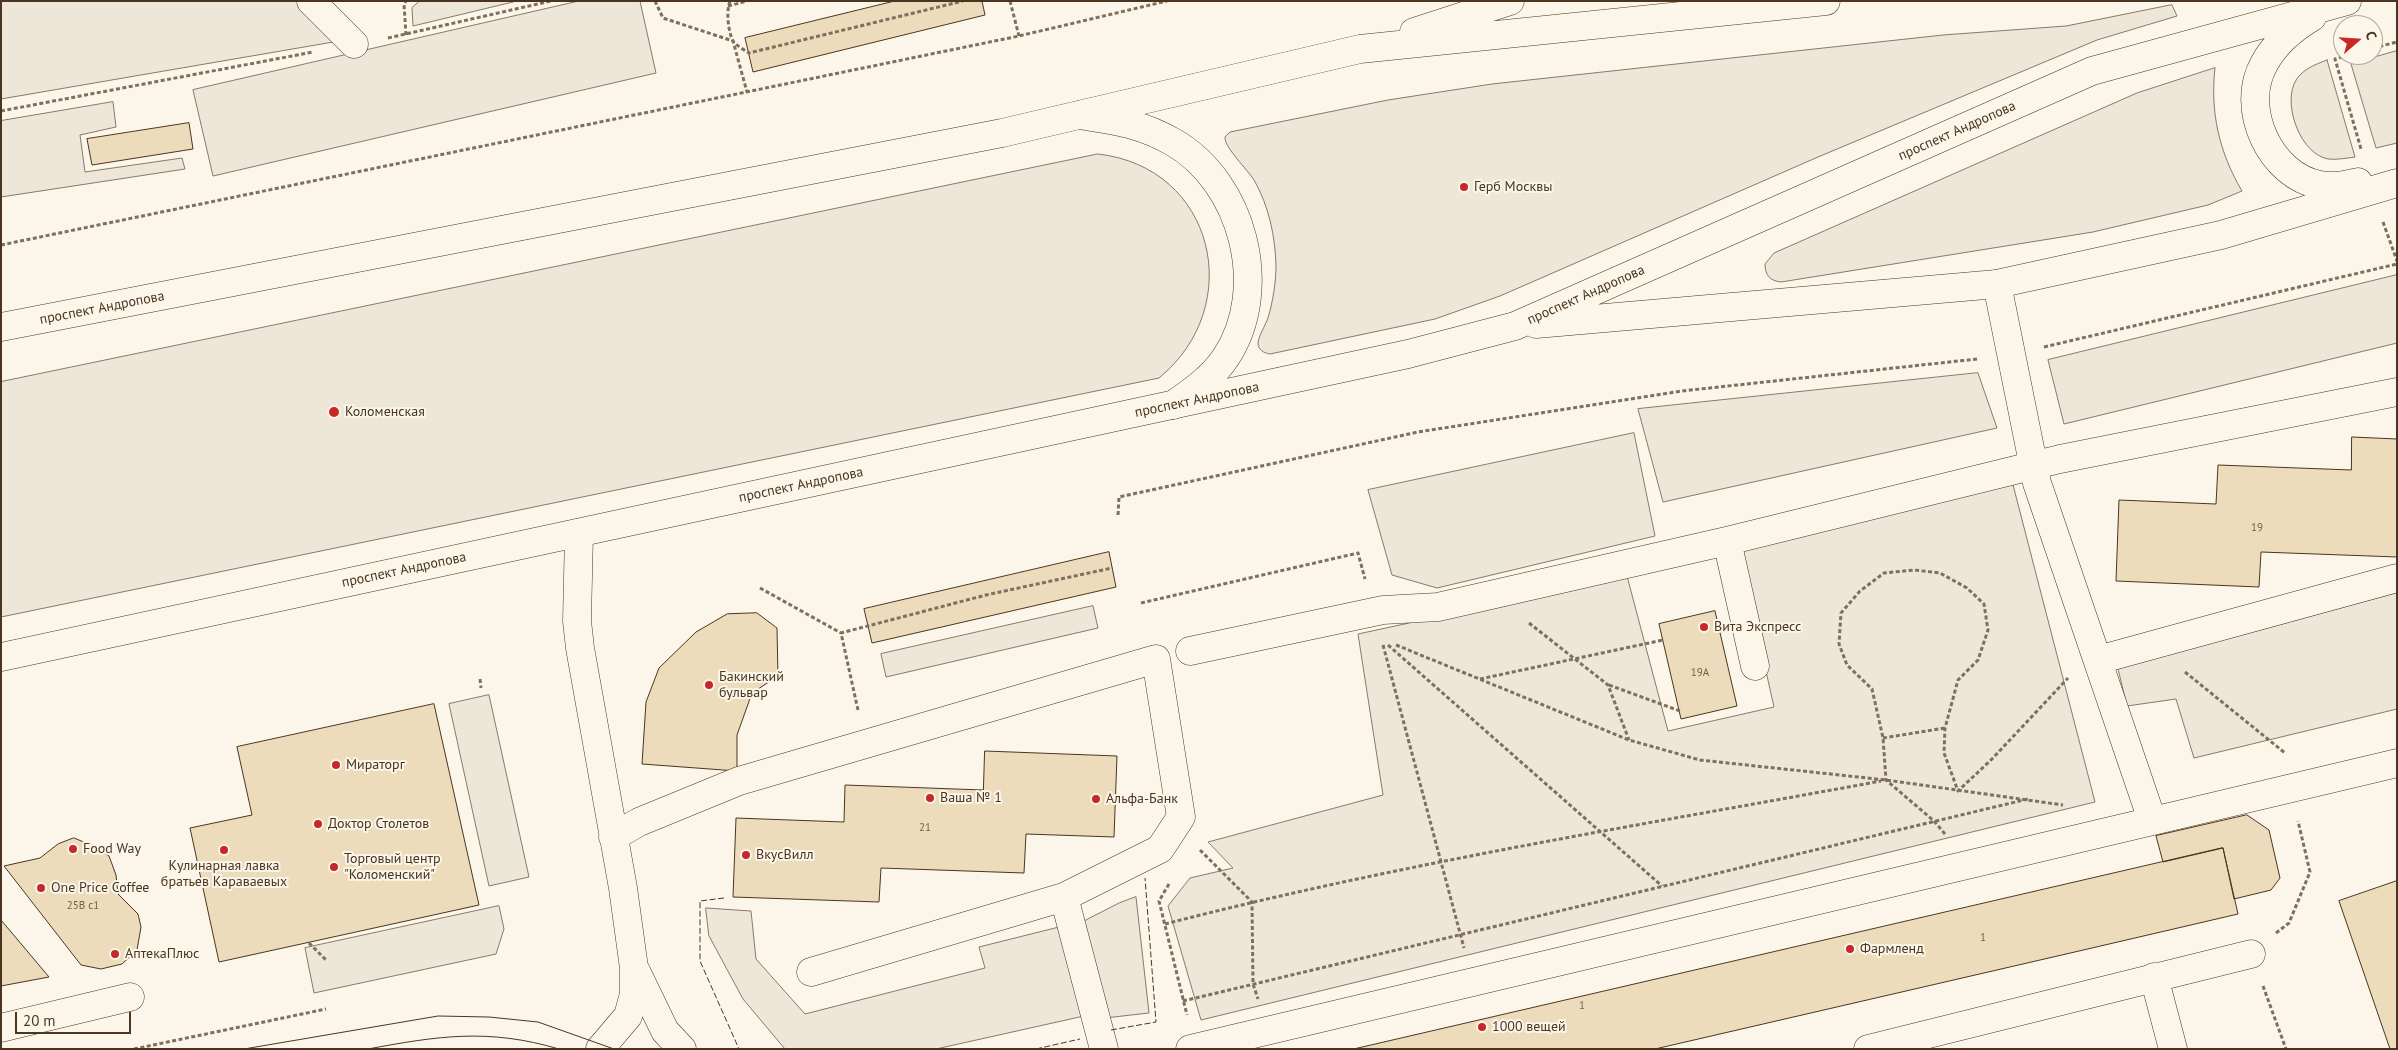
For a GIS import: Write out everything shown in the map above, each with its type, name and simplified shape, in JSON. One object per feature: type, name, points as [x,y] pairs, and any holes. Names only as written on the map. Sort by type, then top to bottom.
[{"type":"main road","points":[[311,1],[354,44]]},
{"type":"main road","points":[[1360,49],[1510,1]]},
{"type":"main road","name":"проспект Андропова","points":[[1,327],[846,164],[1079,115],[1360,49],[1826,1]]},
{"type":"main road","points":[[2339,3],[2282,39],[2263,65],[2255,102],[2262,136],[2275,156],[2287,169],[2305,180],[2319,185],[2397,182]]},
{"type":"main road","name":"проспект Андропова","points":[[1,657],[1174,406],[1408,354],[1515,326],[2092,71],[2339,3]]},
{"type":"main road","points":[[1079,115],[1137,124],[1183,149],[1199,163],[1220,189],[1240,229],[1247,272],[1246,300],[1239,327],[1226,358],[1203,384],[1174,406]]},
{"type":"main road","points":[[1515,326],[1997,284],[2221,235],[2397,182]]},
{"type":"main road","points":[[1997,284],[2037,484],[2152,820]]},
{"type":"main road","points":[[1190,651],[1374,612],[1438,607],[1727,541],[2034,466],[2397,392]]},
{"type":"main road","points":[[579,532],[577,621],[612,837],[623,888],[634,968],[634,994],[628,1016],[600,1049]]},
{"type":"main road","points":[[1727,541],[1755,666]]},
{"type":"main road","points":[[2098,660],[2397,578]]},
{"type":"main road","points":[[612,837],[640,822],[739,781],[1156,659],[1181,817],[1160,849],[1064,897],[811,972]]},
{"type":"main road","points":[[1192,1048],[2397,763]]},
{"type":"main road","points":[[1064,897],[1104,1049]]},
{"type":"main road","points":[[1868,1049],[1924,1044],[2154,977],[2251,954]]},
{"type":"main road","points":[[634,968],[665,1030],[682,1049]]},
{"type":"main road","points":[[2154,977],[2173,1049]]},
{"type":"main road","points":[[1,1028],[130,997]]},
{"type":"path","points":[[406,1],[404,4],[406,35]]},
{"type":"path","points":[[1,111],[406,35],[551,1]]},
{"type":"path","points":[[655,1],[663,18],[733,41],[749,53],[963,1]]},
{"type":"path","points":[[730,1],[728,6],[733,41],[747,92]]},
{"type":"path","points":[[728,6],[747,1]]},
{"type":"path","points":[[1010,1],[1019,36]]},
{"type":"path","points":[[1,245],[1019,36],[1167,1]]},
{"type":"path","points":[[2383,46],[2397,42]]},
{"type":"path","points":[[2337,65],[2363,157]]},
{"type":"path","points":[[1118,515],[1119,498],[1418,432],[1682,392],[2010,355],[2397,262],[2382,219]]},
{"type":"path","points":[[1141,602],[1358,553],[1374,612]]},
{"type":"path","points":[[760,588],[841,633],[986,595],[1112,568]]},
{"type":"path","points":[[1958,791],[1944,753],[1944,728],[1958,680],[1978,660],[1988,630],[1984,604],[1967,588],[1940,574],[1914,570],[1884,573],[1860,591],[1841,613],[1839,644],[1847,665],[1872,689],[1883,738],[1886,780],[1934,821],[1970,863]]},
{"type":"path","points":[[1493,594],[1608,685],[1680,711]]},
{"type":"path","points":[[841,633],[866,744]]},
{"type":"path","points":[[1382,640],[1629,740],[1700,760],[1886,780],[2066,806]]},
{"type":"path","points":[[1382,640],[1662,886]]},
{"type":"path","points":[[1382,640],[1473,980]]},
{"type":"path","points":[[1479,679],[1576,660],[1663,640]]},
{"type":"path","points":[[2152,645],[2319,781]]},
{"type":"path","points":[[1958,791],[1992,759],[2078,667],[2098,660]]},
{"type":"path","points":[[480,678],[481,688]]},
{"type":"path","points":[[1608,685],[1629,740]]},
{"type":"path","points":[[1883,738],[1944,728]]},
{"type":"path","points":[[1165,924],[1252,902],[1440,862],[1886,780]]},
{"type":"path","points":[[2286,1049],[2251,954],[2289,923],[2310,872],[2291,788]]},
{"type":"path","points":[[1183,1001],[2028,799]]},
{"type":"path","points":[[1194,843],[1252,902],[1253,984],[1267,1030]]},
{"type":"path","points":[[1174,876],[1159,901],[1183,1001],[1192,1048]]},
{"type":"path","points":[[309,943],[326,960]]},
{"type":"path","points":[[134,1049],[326,1009]]},
{"type":"shaded area","points":[[1,1],[298,1],[339,41],[1,99]]},
{"type":"shaded area","points":[[420,1],[517,1],[413,26],[412,8]]},
{"type":"shaded area","points":[[579,1],[640,1],[656,73],[213,176],[193,90]]},
{"type":"shaded area","points":[[2172,5],[2177,16],[2097,40],[1818,157],[1500,296],[1435,319],[1270,354],[1259,348],[1258,343],[1268,318],[1274,292],[1276,265],[1274,243],[1264,200],[1254,180],[1232,152],[1226,141],[1225,137],[1230,132],[1388,100],[1492,84],[1943,35],[2066,26]]},
{"type":"shaded area","points":[[2397,51],[2397,143],[2376,148],[2351,65],[2383,65],[2383,55]]},
{"type":"shaded area","points":[[2327,60],[2355,157],[2328,159],[2318,155],[2310,149],[2303,139],[2293,117],[2291,94],[2294,84],[2300,75],[2308,69]]},
{"type":"shaded area","points":[[2215,68],[2214,100],[2218,131],[2227,162],[2242,191],[2208,205],[2093,232],[1781,282],[1771,279],[1767,274],[1765,264],[1774,253],[2137,93]]},
{"type":"shaded area","points":[[113,102],[116,127],[80,135],[85,172],[182,158],[185,169],[1,197],[1,121]]},
{"type":"shaded area","points":[[1098,154],[1138,164],[1169,184],[1192,212],[1205,244],[1209,279],[1203,314],[1186,348],[1159,378],[1,617],[1,382]]},
{"type":"shaded area","points":[[2397,275],[2397,343],[2064,424],[2048,360]]},
{"type":"shaded area","points":[[1978,373],[1997,428],[1663,502],[1638,409]]},
{"type":"shaded area","points":[[1634,433],[1655,536],[1437,588],[1392,575],[1368,490]]},
{"type":"shaded area","points":[[2012,481],[2095,802],[1201,1020],[1168,906],[1190,878],[1233,868],[1208,842],[1383,795],[1358,634],[1627,576],[1668,731],[1774,707],[1738,546]]},
{"type":"shaded area","points":[[2397,593],[2397,709],[2194,758],[2176,699],[2127,706],[2118,669]]},
{"type":"shaded area","points":[[1093,606],[1098,628],[886,677],[881,654]]},
{"type":"shaded area","points":[[489,695],[529,877],[489,886],[449,704]]},
{"type":"shaded area","points":[[1136,897],[1149,1013],[1105,1018],[1080,923],[1119,903]]},
{"type":"shaded area","points":[[499,906],[504,929],[496,954],[314,993],[305,948]]},
{"type":"shaded area","points":[[706,908],[751,911],[756,959],[805,1014],[985,968],[979,947],[1059,927],[1084,1016],[936,1049],[785,1049],[743,999],[709,936]]},
{"type":"building","points":[[895,1],[982,1],[985,15],[753,72],[745,38]]},
{"type":"building","points":[[189,123],[193,149],[92,165],[87,139]]},
{"type":"building","points":[[2352,437],[2397,439],[2397,557],[2261,552],[2259,587],[2116,581],[2119,500],[2216,504],[2218,465],[2351,470]]},
{"type":"building","points":[[1109,552],[1116,587],[872,643],[864,609]]},
{"type":"building","points":[[1715,611],[1737,706],[1681,719],[1659,624]]},
{"type":"building","name":"Бакинский бульвар","points":[[757,613],[777,628],[778,676],[752,693],[737,735],[737,771],[642,764],[646,702],[659,668],[696,632],[727,614]]},
{"type":"building","name":"Торговый центр \"Коломенский\"","points":[[434,704],[479,905],[219,962],[190,828],[252,815],[237,747]]},
{"type":"building","points":[[985,751],[1117,756],[1114,837],[1026,834],[1024,873],[881,868],[879,902],[733,897],[736,818],[844,822],[845,785],[983,790]]},
{"type":"building","points":[[2247,815],[2269,830],[2280,878],[2271,890],[2234,899],[2223,848],[2163,862],[2156,836]]},
{"type":"building","points":[[74,838],[96,847],[109,856],[116,875],[118,894],[138,914],[141,927],[137,950],[122,964],[101,969],[81,965],[4,866],[40,858],[58,844]]},
{"type":"building","points":[[2223,848],[2238,914],[2079,951],[1655,1049],[1354,1049]]},
{"type":"building","points":[[2397,881],[2397,1049],[2390,1049],[2339,901]]},
{"type":"building","points":[[1,920],[49,977],[1,986]]},
{"type":"tram line","points":[[244,1049],[438,1016],[489,1017],[538,1022],[614,1049]]},
{"type":"tram line","points":[[368,1049],[463,1036],[509,1038],[559,1049]]},
{"type":"fence","points":[[1111,1030],[1156,1022],[1145,878]]},
{"type":"fence","points":[[724,898],[700,901],[700,961],[739,1049]]},
{"type":"fence","points":[[1036,1049],[1080,1039]]},
{"type":"place","name":"Герб Москвы","points":[[1464,187]]},
{"type":"place","name":"Коломенская","points":[[334,412]]},
{"type":"place","name":"Вита Экспресс","points":[[1704,627]]},
{"type":"place","name":"Бакинский бульвар","points":[[709,685]]},
{"type":"place","name":"Мираторг","points":[[336,765]]},
{"type":"place","name":"Ваша № 1","points":[[930,798]]},
{"type":"place","name":"Альфа-Банк","points":[[1096,799]]},
{"type":"place","name":"Доктор Столетов","points":[[318,824]]},
{"type":"place","name":"Food Way","points":[[73,849]]},
{"type":"place","name":"Кулинарная лавка братьев Караваевых","points":[[224,850]]},
{"type":"place","name":"ВкусВилл","points":[[746,855]]},
{"type":"place","name":"Торговый центр \"Коломенский\"","points":[[334,867]]},
{"type":"place","name":"One Price Coffee","points":[[41,888]]},
{"type":"place","name":"Фармленд","points":[[1850,949]]},
{"type":"place","name":"АптекаПлюс","points":[[115,954]]},
{"type":"place","name":"1000 вещей","points":[[1482,1027]]}]
